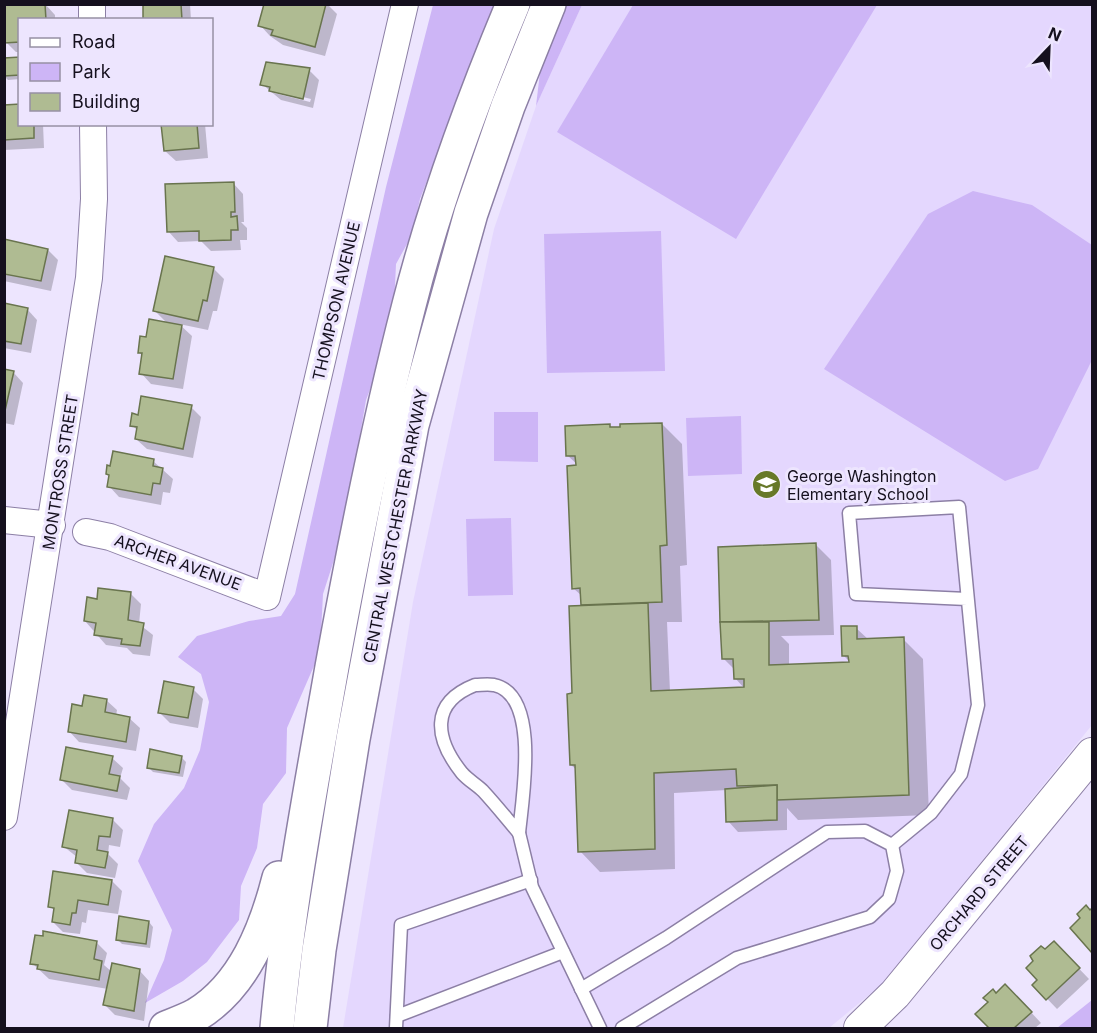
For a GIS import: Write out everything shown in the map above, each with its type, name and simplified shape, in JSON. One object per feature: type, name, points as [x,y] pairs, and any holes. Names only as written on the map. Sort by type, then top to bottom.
[{"type":"main road","name":"CENTRAL WESTCHESTER PARKWAY","points":[[277,1029],[298,857],[362,505],[409,303],[438,205],[490,59],[513,4]]},
{"type":"main road","name":"CENTRAL WESTCHESTER PARKWAY","points":[[310,1029],[319,950],[353,739],[412,425],[471,213],[508,106],[549,4]]},
{"type":"main road","points":[[166,1029],[197,1014],[227,988],[262,934],[322,723]]},
{"type":"street","name":"THOMPSON AVENUE","points":[[267,597],[405,4]]},
{"type":"street","name":"MONTROSS STREET","points":[[4,817],[52,525],[89,279],[94,199],[93,126]]},
{"type":"street","points":[[4,520],[52,525]]},
{"type":"street","name":"ARCHER AVENUE","points":[[87,532],[110,537],[267,597]]},
{"type":"street","name":"ORCHARD STREET","points":[[860,1029],[895,994],[1092,754]]},
{"type":"lane","points":[[892,845],[931,813],[961,774],[978,705],[959,507],[849,513],[856,594],[967,599]]},
{"type":"lane","points":[[519,833],[482,790],[462,773],[439,727],[441,713],[449,701],[460,691],[475,685],[495,686],[512,696],[524,727],[526,756],[519,833],[531,880],[598,1028]]},
{"type":"lane","points":[[582,989],[666,938],[827,832],[865,831],[892,845]]},
{"type":"lane","points":[[622,1029],[737,958],[870,916],[889,899],[897,871],[892,845]]},
{"type":"lane","points":[[531,880],[401,925],[396,1022],[564,952]]},
{"type":"shaded area","name":"George Washington Elementary School","points":[[582,5],[1092,5],[1092,725],[881,985],[829,1028],[343,1028],[413,602],[494,229],[536,106]]},
{"type":"green space","points":[[433,5],[494,5],[420,199],[412,235],[396,264],[393,329],[366,400],[344,529],[323,594],[320,652],[287,728],[286,773],[263,804],[257,848],[241,886],[239,920],[207,962],[183,981],[145,1003],[164,960],[172,930],[138,861],[154,824],[184,788],[200,750],[209,702],[201,674],[178,657],[197,636],[249,621],[281,616],[295,594],[386,187]]},
{"type":"green space","points":[[562,5],[582,5],[536,106],[543,47]]},
{"type":"green space","points":[[633,5],[877,5],[736,239],[557,132]]},
{"type":"green space","points":[[973,191],[1032,205],[1092,245],[1092,360],[1038,469],[1005,481],[824,369],[928,214]]},
{"type":"green space","points":[[661,231],[665,371],[547,373],[544,234]]},
{"type":"green space","points":[[494,412],[538,412],[538,462],[494,461]]},
{"type":"green space","points":[[741,416],[742,474],[688,476],[686,418]]},
{"type":"green space","points":[[511,518],[513,595],[468,596],[466,519]]},
{"type":"green space","points":[[1092,1000],[1092,1028],[1057,1028]]},
{"type":"building","points":[[4,4],[45,4],[46,18],[18,18],[18,42],[4,43]]},
{"type":"building","points":[[181,4],[182,18],[143,18],[143,5]]},
{"type":"building","points":[[264,4],[326,4],[315,47],[271,35],[273,30],[258,26]]},
{"type":"building","points":[[18,57],[18,75],[4,76],[4,58]]},
{"type":"building","points":[[266,62],[310,68],[303,99],[269,91],[270,87],[260,85]]},
{"type":"building","points":[[18,104],[18,126],[34,126],[34,138],[4,140],[4,105]]},
{"type":"building","points":[[161,126],[197,126],[199,148],[164,151]]},
{"type":"building","points":[[234,182],[235,212],[231,212],[231,217],[237,216],[238,230],[231,230],[231,240],[199,241],[199,231],[167,232],[165,184]]},
{"type":"building","points":[[4,239],[48,249],[41,281],[4,274]]},
{"type":"building","points":[[165,256],[214,267],[207,301],[203,300],[198,321],[153,311]]},
{"type":"building","points":[[4,303],[28,308],[21,344],[4,341]]},
{"type":"building","points":[[149,319],[182,325],[173,379],[139,374],[142,353],[138,353],[140,336],[146,337]]},
{"type":"building","points":[[4,369],[14,371],[4,415]]},
{"type":"building","points":[[141,396],[192,405],[183,449],[135,439],[137,427],[130,426],[132,413],[138,415]]},
{"type":"building","points":[[662,423],[667,545],[660,546],[662,602],[581,605],[580,588],[572,589],[567,466],[576,465],[575,456],[566,456],[565,426],[610,424],[610,427],[620,427],[620,424]]},
{"type":"building","points":[[113,451],[154,459],[153,466],[163,468],[160,484],[153,483],[151,495],[107,487],[109,475],[106,474],[107,465],[110,466]]},
{"type":"building","points":[[816,543],[819,620],[720,622],[718,547]]},
{"type":"building","points":[[98,588],[131,592],[128,620],[144,623],[140,646],[121,644],[122,639],[94,635],[96,623],[84,621],[87,597],[97,599]]},
{"type":"building","points":[[648,603],[651,691],[744,687],[744,679],[734,679],[733,659],[722,659],[720,622],[769,622],[769,665],[849,662],[848,656],[842,656],[841,626],[857,626],[857,639],[904,637],[909,795],[777,800],[777,785],[737,786],[736,769],[654,773],[655,849],[578,852],[575,765],[570,765],[567,694],[572,693],[569,606]]},
{"type":"building","points":[[164,681],[194,687],[188,718],[158,713]]},
{"type":"building","points":[[84,695],[107,699],[105,712],[130,717],[126,742],[68,732],[72,704],[82,706]]},
{"type":"building","points":[[66,747],[113,756],[109,774],[120,776],[117,791],[60,780]]},
{"type":"building","points":[[150,749],[182,756],[179,773],[147,768]]},
{"type":"building","points":[[777,785],[777,820],[726,822],[725,789]]},
{"type":"building","points":[[69,810],[113,818],[110,837],[99,836],[97,850],[108,852],[105,868],[75,863],[77,850],[62,847]]},
{"type":"building","points":[[53,871],[112,880],[108,905],[78,900],[76,913],[72,913],[70,925],[52,922],[54,908],[48,907]]},
{"type":"building","points":[[1086,905],[1090,910],[1092,908],[1092,953],[1070,928],[1080,918],[1077,914]]},
{"type":"building","points":[[119,916],[149,921],[146,944],[116,940]]},
{"type":"building","points":[[43,931],[97,941],[94,959],[102,961],[99,980],[37,969],[38,965],[30,964],[35,935],[43,936]]},
{"type":"building","points":[[1054,941],[1080,968],[1046,1000],[1032,985],[1037,980],[1026,968],[1033,961],[1030,956],[1041,946],[1045,949]]},
{"type":"building","points":[[112,963],[140,969],[134,1011],[103,1005]]},
{"type":"building","points":[[1005,984],[1032,1012],[1014,1028],[989,1028],[975,1014],[988,1002],[983,998],[993,989],[996,993]]},
{"type":"place","name":"George Washington Elementary School","points":[[766,485]]}]
